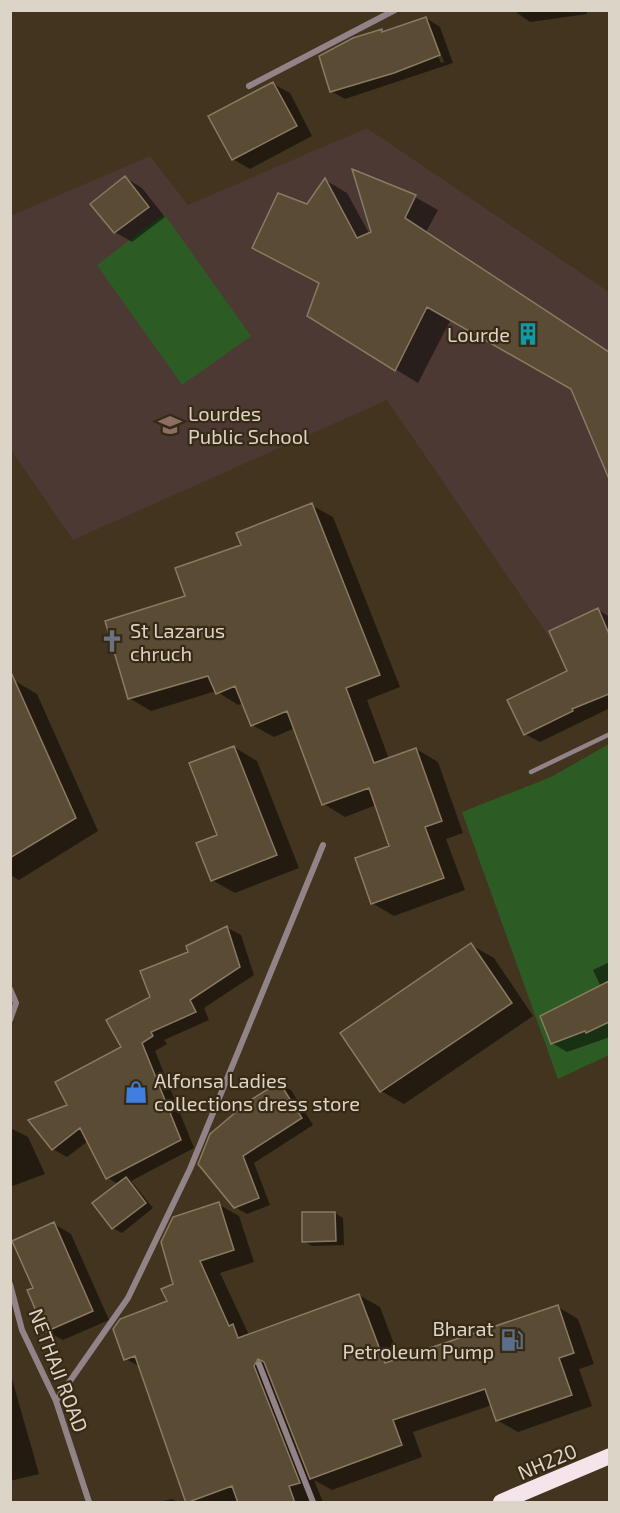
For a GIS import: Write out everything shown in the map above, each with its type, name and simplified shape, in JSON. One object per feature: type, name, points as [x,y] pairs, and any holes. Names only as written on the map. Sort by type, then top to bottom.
[{"type":"highway","name":"NH220","points":[[501,1503],[609,1456]]},
{"type":"street","points":[[249,86],[395,10]]},
{"type":"street","points":[[56,1401],[128,1298],[180,1190],[323,845]]},
{"type":"street","points":[[10,989],[16,1003],[10,1020]]},
{"type":"street","name":"NETHAJI ROAD","points":[[10,1284],[22,1330],[56,1401],[89,1503]]},
{"type":"street","points":[[259,1364],[313,1503]]},
{"type":"lane","points":[[531,772],[609,734]]},
{"type":"shaded area","name":"Lourdes Public School","points":[[367,128],[609,292],[609,657],[573,672],[387,400],[73,540],[11,450],[10,216],[150,156],[188,205]]},
{"type":"green space","points":[[164,214],[251,336],[182,385],[97,265]]},
{"type":"green space","points":[[609,744],[609,1055],[558,1079],[462,812],[551,777]]},
{"type":"building","points":[[426,17],[440,55],[394,73],[330,92],[319,56],[353,38],[382,29],[382,32]]},
{"type":"building","points":[[273,82],[297,126],[232,160],[208,116]]},
{"type":"building","name":"Lourde","points":[[352,169],[416,195],[405,218],[609,352],[609,479],[571,389],[427,307],[395,371],[307,316],[319,283],[252,248],[278,193],[307,204],[325,178],[357,238],[371,232]]},
{"type":"building","points":[[125,176],[149,207],[114,233],[90,204]]},
{"type":"building","points":[[312,503],[380,675],[346,688],[374,763],[416,748],[442,821],[425,827],[444,878],[371,904],[355,858],[389,846],[369,788],[322,805],[287,711],[251,726],[235,686],[216,694],[208,676],[128,699],[105,621],[185,596],[175,568],[241,545],[236,533]]},
{"type":"building","points":[[598,608],[609,634],[609,694],[572,709],[573,711],[524,735],[507,700],[567,671],[549,631]]},
{"type":"building","points":[[10,670],[76,818],[10,858]]},
{"type":"building","points":[[234,746],[277,855],[211,881],[196,843],[217,835],[189,763]]},
{"type":"building","points":[[227,926],[240,967],[190,1000],[196,1012],[151,1032],[153,1036],[142,1043],[181,1140],[106,1179],[80,1128],[52,1150],[28,1120],[67,1105],[55,1082],[121,1047],[106,1020],[150,997],[140,971],[188,952],[186,946]]},
{"type":"building","points":[[471,943],[512,1003],[380,1092],[340,1033]]},
{"type":"building","points":[[609,981],[609,1022],[586,1033],[585,1031],[551,1044],[540,1016]]},
{"type":"building","points":[[279,1082],[302,1118],[243,1156],[259,1198],[234,1208],[198,1164],[210,1134],[249,1101]]},
{"type":"building","points":[[126,1177],[146,1203],[112,1229],[92,1203]]},
{"type":"building","points":[[219,1202],[234,1250],[200,1261],[229,1326],[233,1324],[238,1338],[359,1294],[385,1363],[558,1305],[574,1353],[559,1358],[572,1395],[496,1421],[485,1389],[393,1420],[402,1445],[310,1479],[264,1362],[258,1359],[254,1366],[300,1483],[289,1486],[295,1503],[238,1503],[232,1486],[186,1503],[135,1356],[124,1360],[113,1329],[120,1319],[167,1301],[161,1289],[173,1284],[161,1242],[173,1217]]},
{"type":"building","points":[[302,1212],[335,1212],[336,1241],[302,1242]]},
{"type":"building","points":[[54,1222],[93,1311],[45,1332],[27,1290],[33,1288],[12,1241]]},
{"type":"place","name":"Lourde","points":[[528,334]]},
{"type":"place","name":"Lourdes Public School","points":[[170,425]]},
{"type":"place","name":"St Lazarus chruch","points":[[112,641]]},
{"type":"place","name":"Alfonsa Ladies collections dress store","points":[[136,1092]]},
{"type":"place","name":"Bharat Petroleum Pump","points":[[512,1340]]}]
